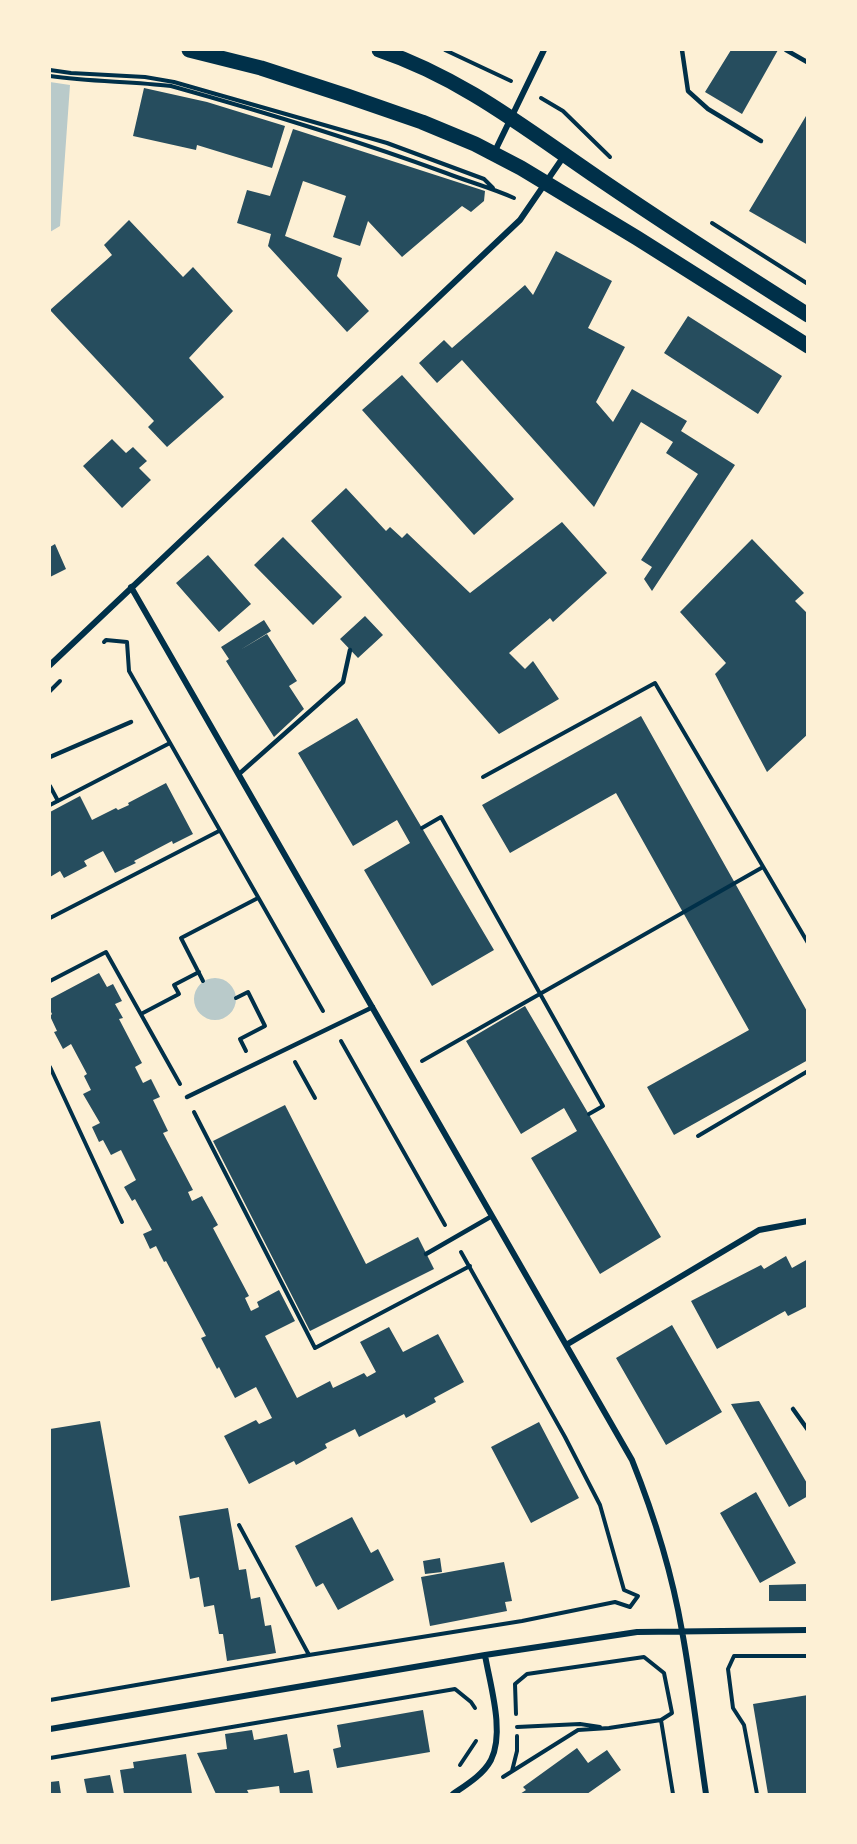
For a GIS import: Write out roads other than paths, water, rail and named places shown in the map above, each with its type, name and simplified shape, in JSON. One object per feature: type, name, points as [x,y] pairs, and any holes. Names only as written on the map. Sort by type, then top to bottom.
[{"type":"main road","points":[[189,50],[261,68],[347,96],[431,126],[493,154],[637,238],[807,346]]},
{"type":"main road","points":[[379,50],[416,63],[459,85],[807,315]]},
{"type":"street","points":[[493,154],[544,50]]},
{"type":"street","points":[[50,665],[520,220],[565,155]]},
{"type":"street","points":[[131,588],[632,1460],[645,1493],[668,1569],[682,1631],[706,1794]]},
{"type":"street","points":[[566,1345],[759,1230],[807,1221]]},
{"type":"street","points":[[50,1729],[485,1654],[637,1632],[807,1630]]},
{"type":"street","points":[[453,1794],[480,1774],[491,1760],[498,1736],[485,1654]]},
{"type":"lane","points":[[682,50],[688,91],[708,109],[761,141]]},
{"type":"lane","points":[[786,50],[807,62]]},
{"type":"lane","points":[[239,774],[343,682],[350,650]]},
{"type":"lane","points":[[50,757],[131,722]]},
{"type":"lane","points":[[187,1097],[373,1007]]},
{"type":"lane","points":[[426,1254],[492,1216]]},
{"type":"lane","points":[[793,1409],[807,1430]]}]
